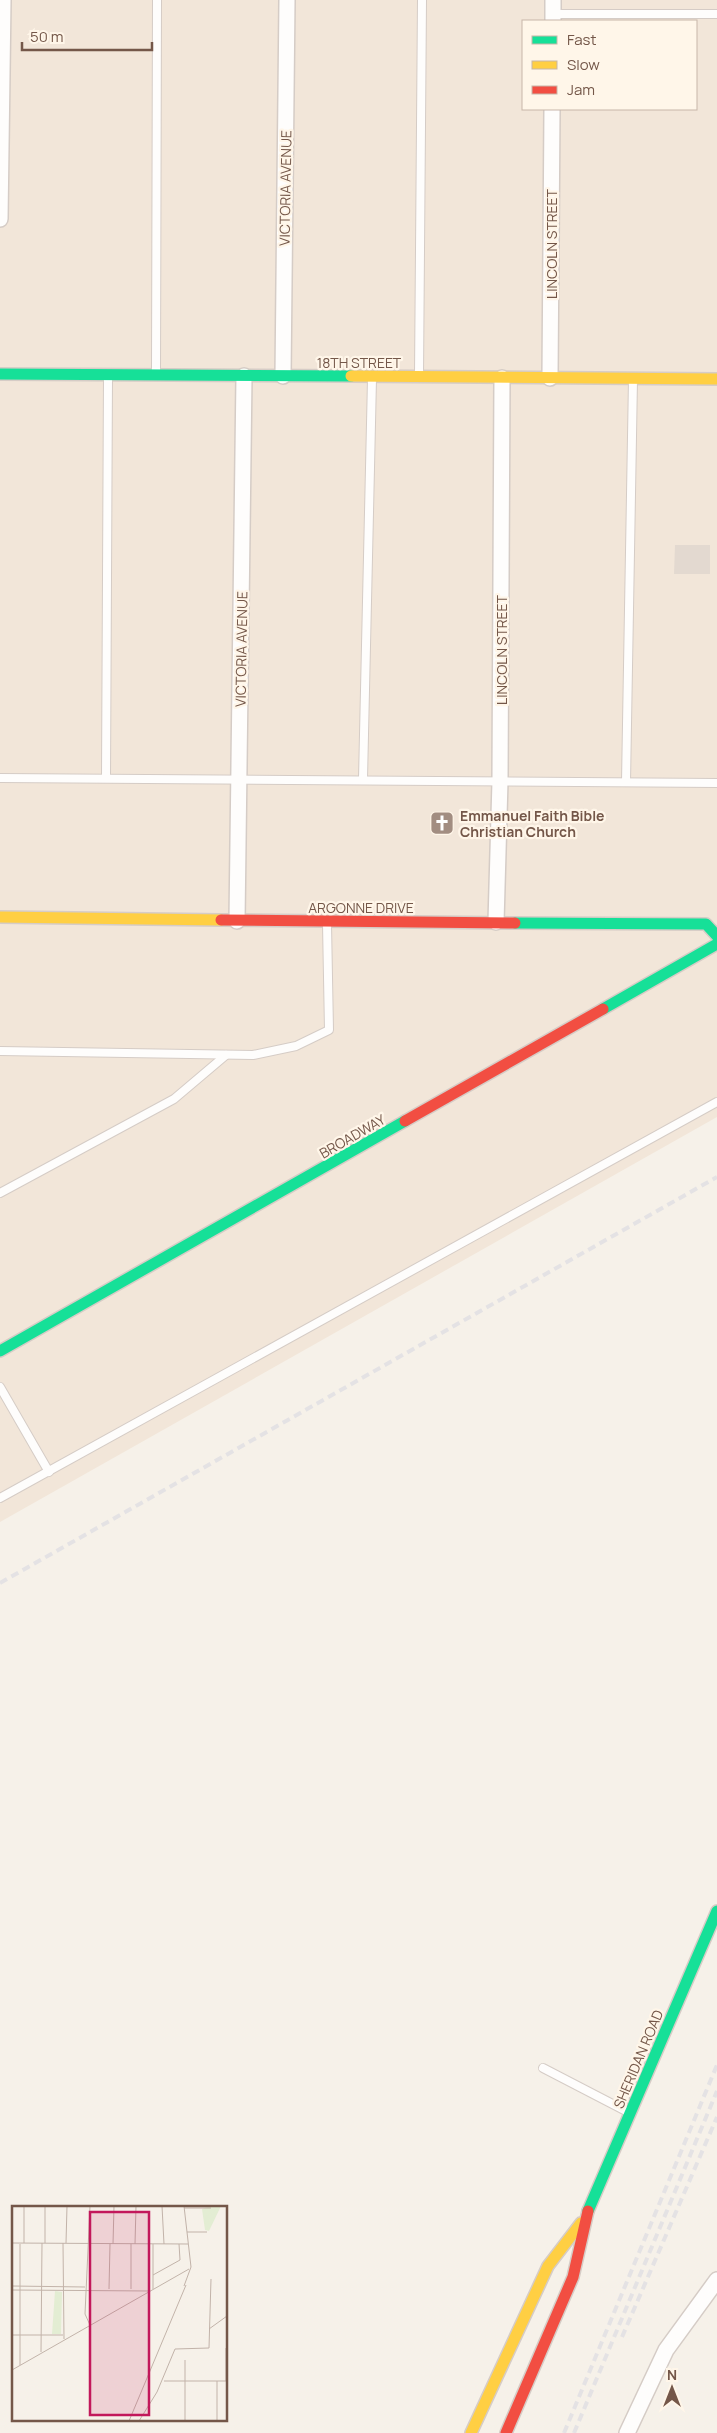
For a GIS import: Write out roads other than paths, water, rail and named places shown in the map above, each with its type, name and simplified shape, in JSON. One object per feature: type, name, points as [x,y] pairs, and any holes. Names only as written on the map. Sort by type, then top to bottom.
[{"type":"main road","name":"18TH STREET","points":[[0,374],[717,380]]},
{"type":"main road","name":"ARGONNE DRIVE","points":[[0,917],[327,922],[706,924],[717,943]]},
{"type":"main road","name":"BROADWAY","points":[[0,1350],[717,943]]},
{"type":"main road","name":"SHERIDAN ROAD","points":[[506,2433],[573,2276],[585,2218],[717,1911]]},
{"type":"main road","name":"SHERIDAN ROAD","points":[[471,2433],[548,2266],[585,2218]]},
{"type":"street","points":[[0,219],[3,0]]},
{"type":"street","name":"VICTORIA AVENUE","points":[[284,376],[287,0]]},
{"type":"street","name":"LINCOLN STREET","points":[[550,378],[552,110]]},
{"type":"street","name":"VICTORIA AVENUE","points":[[237,921],[244,376]]},
{"type":"street","name":"LINCOLN STREET","points":[[496,922],[500,781],[502,378]]},
{"type":"street","points":[[627,2433],[666,2350],[717,2280]]},
{"type":"lane","points":[[156,376],[157,0]]},
{"type":"lane","points":[[419,377],[422,0]]},
{"type":"lane","points":[[553,12],[717,14]]},
{"type":"lane","points":[[106,778],[108,375]]},
{"type":"lane","points":[[364,779],[372,377]]},
{"type":"lane","points":[[626,782],[633,379]]},
{"type":"lane","points":[[0,778],[239,778],[717,783]]},
{"type":"lane","points":[[0,1051],[252,1055],[296,1046],[329,1030],[327,922]]},
{"type":"lane","points":[[0,1193],[174,1100],[226,1055]]},
{"type":"lane","points":[[0,1498],[717,1102]]},
{"type":"lane","points":[[0,1387],[49,1472]]},
{"type":"lane","points":[[543,2068],[631,2114]]},
{"type":"railway","points":[[0,1583],[717,1177]]},
{"type":"railway","points":[[564,2433],[717,2065]]},
{"type":"railway","points":[[574,2433],[717,2091]]},
{"type":"railway","points":[[622,2337],[717,2117]]},
{"type":"place","name":"Emmanuel Faith Bible Christian Church","points":[[442,823]]}]
